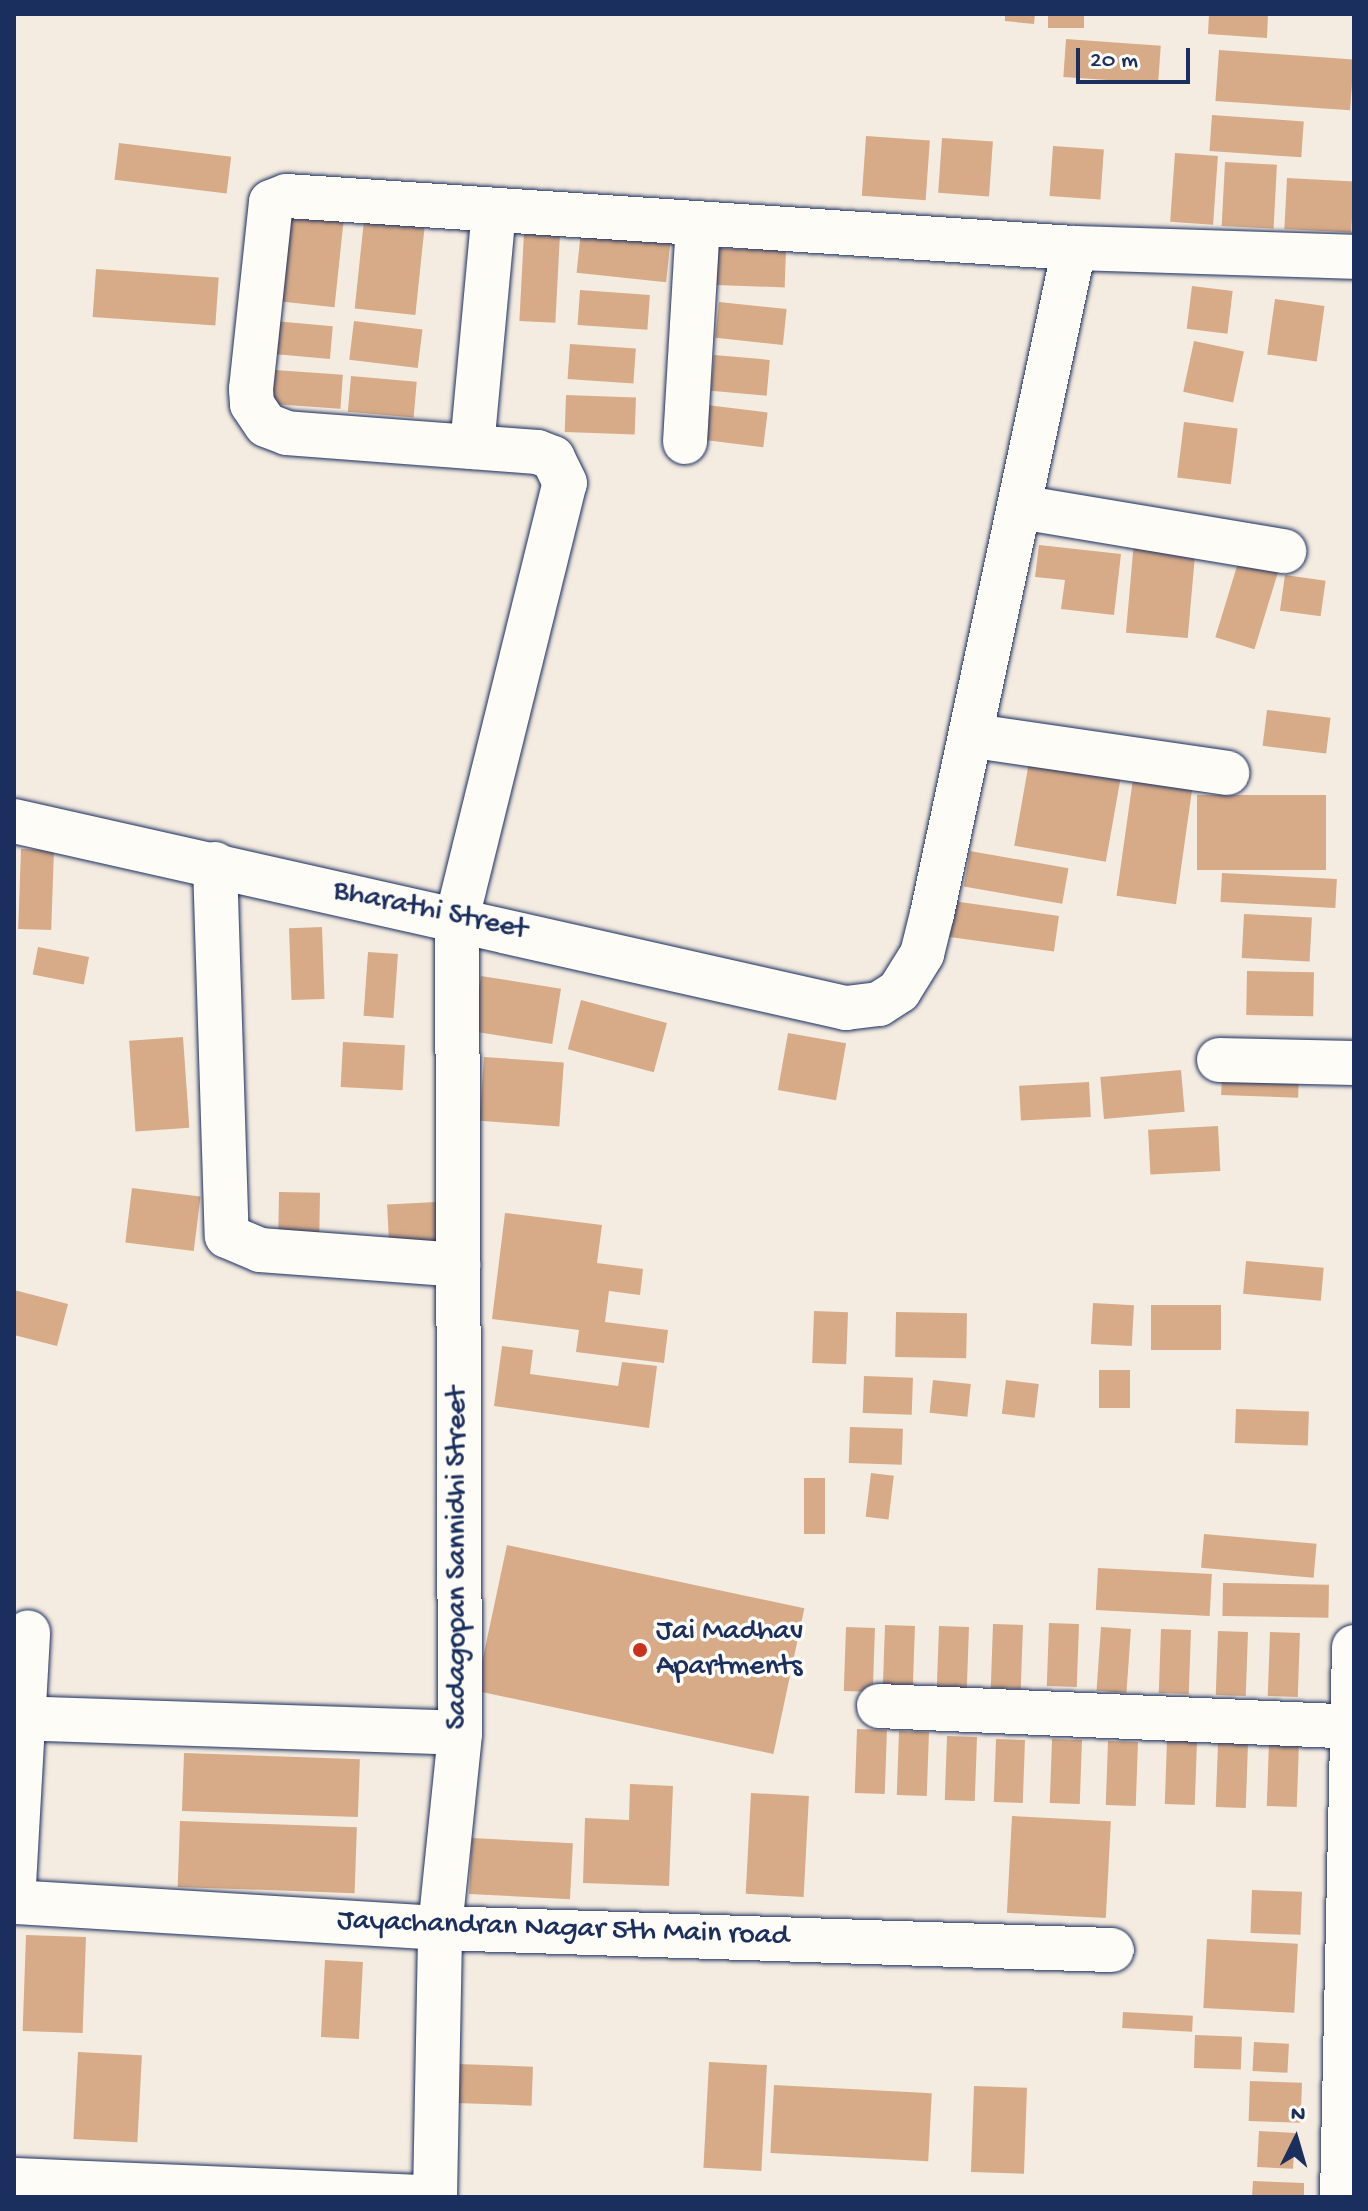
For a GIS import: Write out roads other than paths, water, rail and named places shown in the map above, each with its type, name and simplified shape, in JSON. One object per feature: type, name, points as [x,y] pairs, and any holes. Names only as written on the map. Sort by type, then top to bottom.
[{"type":"street","points":[[494,210],[472,447],[287,433],[266,425],[252,404],[251,389],[267,216],[271,202],[287,196],[1074,248],[1354,257]]},
{"type":"street","points":[[685,442],[698,223]]},
{"type":"street","points":[[1074,248],[974,736],[1227,773]]},
{"type":"street","name":"Sadagopan Sannidhi Street","points":[[435,2197],[440,1928],[460,1733],[457,918],[565,483],[553,458],[537,452],[472,447]]},
{"type":"street","points":[[1020,507],[1284,551]]},
{"type":"street","name":"Bharathi Street","points":[[14,821],[457,918],[846,1008],[879,1004],[899,991],[922,954],[974,736]]},
{"type":"street","points":[[215,864],[221,1218],[227,1236],[260,1250],[458,1265]]},
{"type":"street","points":[[1219,1060],[1354,1063]]},
{"type":"street","points":[[14,1885],[18,1718],[28,1632]]},
{"type":"street","points":[[1342,2197],[1352,1854],[1354,1647]]},
{"type":"street","points":[[879,1706],[1352,1727]]},
{"type":"street","points":[[18,1718],[460,1733]]},
{"type":"street","name":"Jayachandran Nagar 5th Main road","points":[[14,1902],[440,1928],[1112,1950]]},
{"type":"street","points":[[14,2180],[417,2197]]},
{"type":"place","name":"Jai Madhav Apartments","points":[[640,1650]]}]
